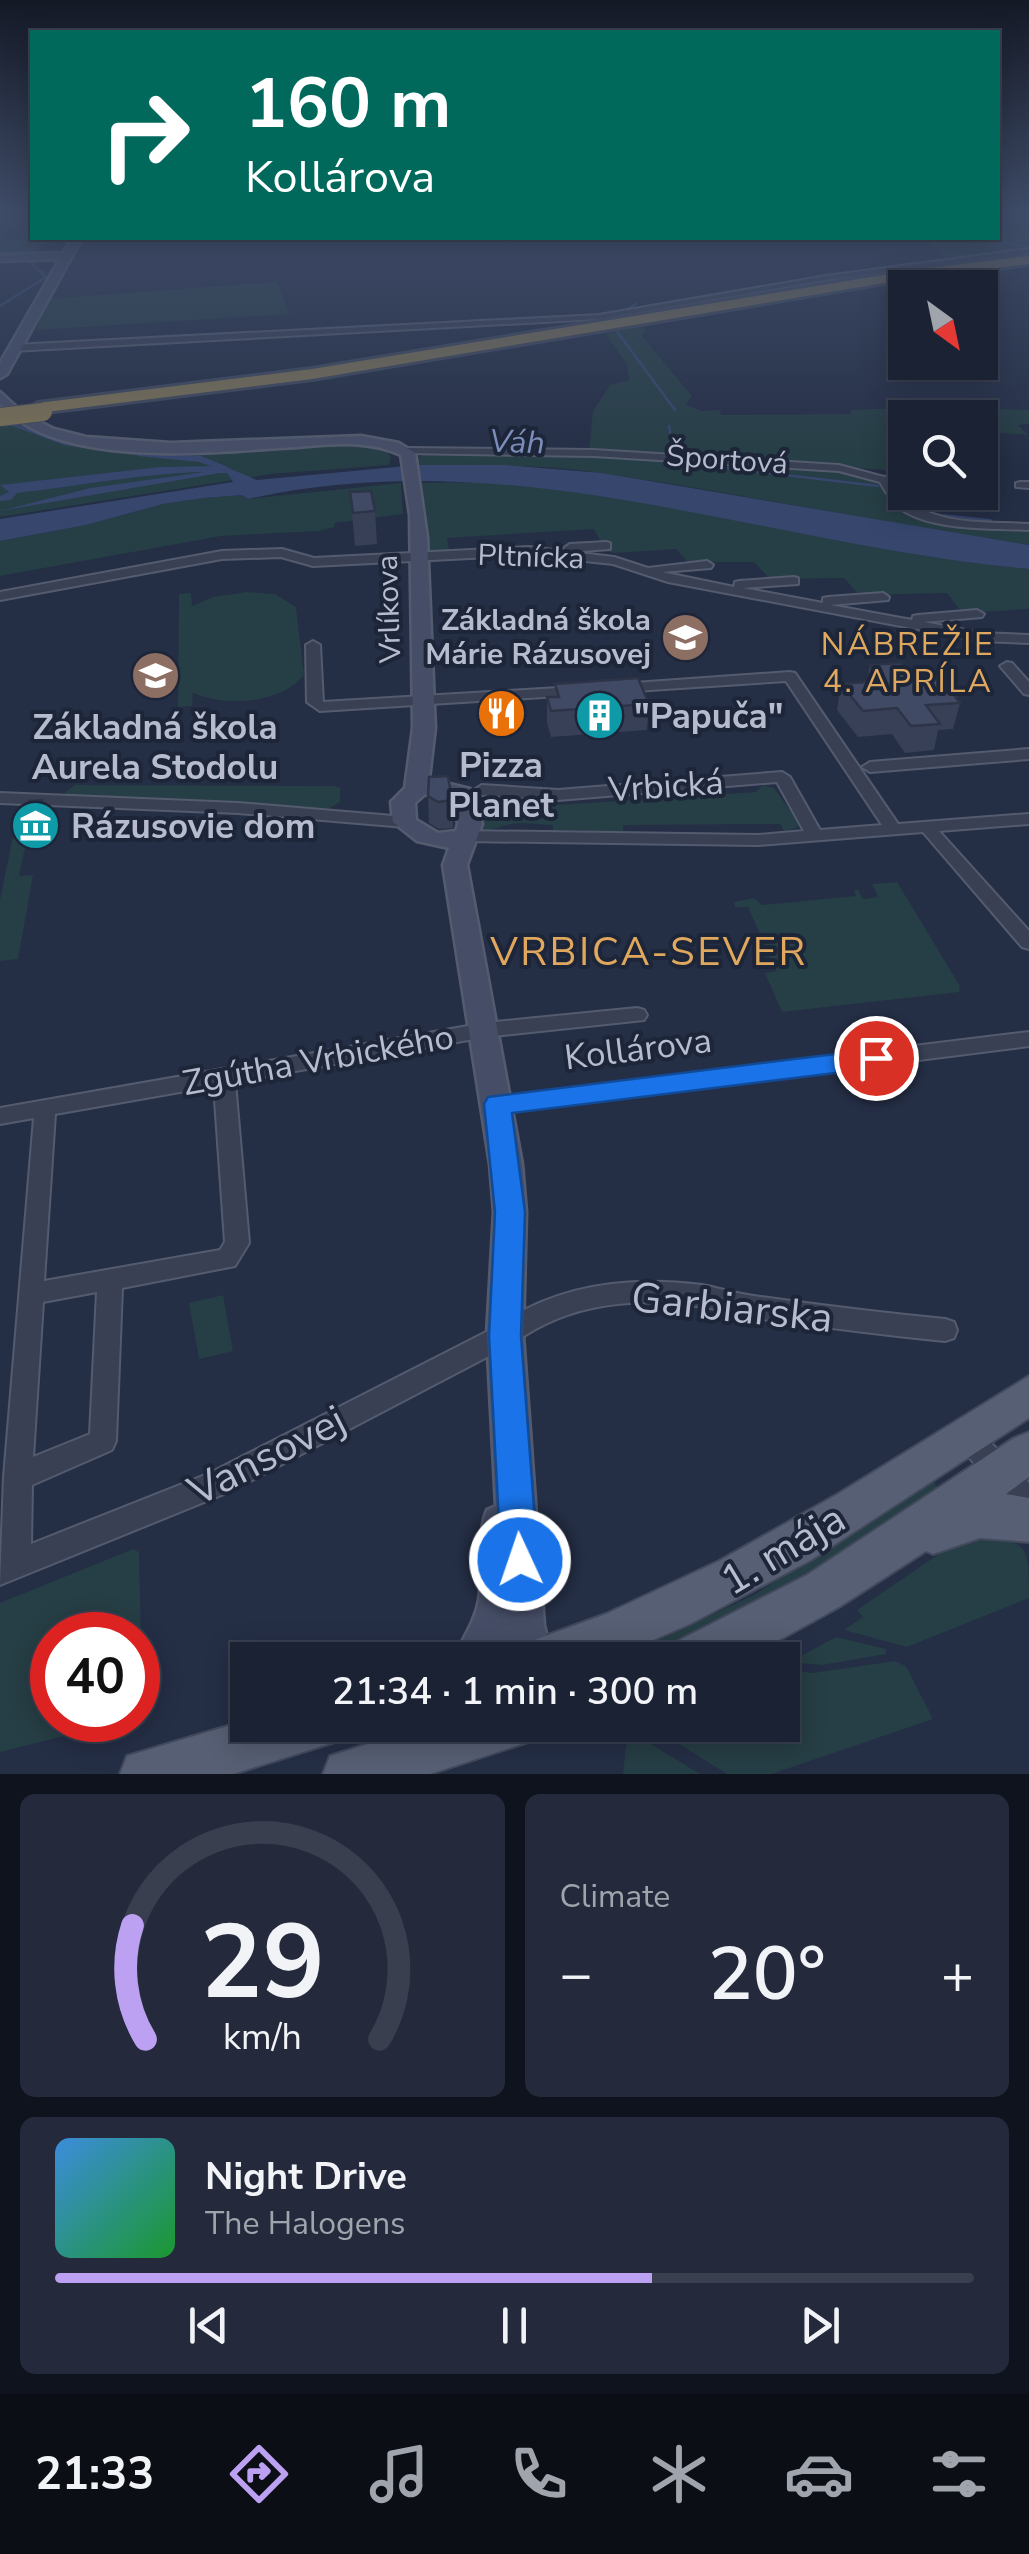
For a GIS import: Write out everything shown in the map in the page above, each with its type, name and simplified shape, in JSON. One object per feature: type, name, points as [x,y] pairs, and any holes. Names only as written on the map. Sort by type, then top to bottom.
[{"type":"highway","points":[[0,414],[317,378],[776,298]]},
{"type":"highway","points":[[613,326],[801,298]]},
{"type":"main road","points":[[967,1436],[1029,1395]]},
{"type":"main road","name":"1. mája","points":[[599,1642],[708,1594],[786,1552],[967,1436]]},
{"type":"main road","name":"1. mája","points":[[728,1642],[793,1610],[898,1542],[1020,1476]]},
{"type":"main road","points":[[898,1542],[974,1516],[1003,1515],[1029,1520]]},
{"type":"main road","points":[[144,1774],[258,1742]]},
{"type":"main road","points":[[348,1774],[454,1742]]},
{"type":"street","points":[[0,374],[43,298]]},
{"type":"street","points":[[14,348],[607,316],[712,298]]},
{"type":"street","points":[[0,396],[12,412],[30,423],[101,442],[213,447],[362,441],[408,456]]},
{"type":"street","name":"Športová","points":[[408,456],[662,456],[839,468],[884,480]]},
{"type":"street","name":"Vrlíkova","points":[[408,456],[418,558],[422,702],[411,796]]},
{"type":"street","points":[[888,479],[884,480],[899,502],[922,516],[960,523],[1029,527]]},
{"type":"street","points":[[529,551],[606,546]]},
{"type":"street","name":"Pltnícka","points":[[0,596],[222,555],[282,553],[313,562],[529,551],[614,561],[719,588],[980,637],[1029,639]]},
{"type":"street","name":"Pltnícka","points":[[643,570],[707,565]]},
{"type":"street","name":"Pltnícka","points":[[719,588],[794,581]]},
{"type":"street","name":"Pltnícka","points":[[801,603],[883,597]]},
{"type":"street","name":"Pltnícka","points":[[901,622],[977,614]]},
{"type":"street","points":[[312,645],[317,706],[585,691]]},
{"type":"street","points":[[1007,666],[1029,691]]},
{"type":"street","points":[[604,689],[790,676],[894,829]]},
{"type":"street","points":[[870,767],[1029,754]]},
{"type":"street","name":"Vrbická","points":[[460,791],[558,794],[782,777],[815,836]]},
{"type":"street","points":[[0,798],[371,816],[411,796],[460,791],[470,824],[455,865],[498,1104],[510,1212],[514,1462],[526,1642]]},
{"type":"street","points":[[411,796],[428,839],[455,865]]},
{"type":"street","name":"Vrbická","points":[[464,836],[758,840],[1029,818]]},
{"type":"street","points":[[926,828],[1029,942]]},
{"type":"street","points":[[428,839],[447,841],[464,836]]},
{"type":"street","name":"Zgútha Vrbického","points":[[0,1116],[485,1030],[637,1014]]},
{"type":"street","name":"Kollárova","points":[[498,1104],[1029,1039]]},
{"type":"street","points":[[34,1293],[227,1259],[237,1243],[224,1076]]},
{"type":"street","points":[[9,1568],[34,1293],[45,1108]]},
{"type":"street","points":[[18,1477],[103,1442],[110,1280]]},
{"type":"street","name":"Garbiarska","points":[[514,1327],[595,1296],[650,1293],[702,1296],[742,1306],[944,1330]]},
{"type":"street","name":"Vansovej","points":[[9,1568],[219,1483],[514,1327]]},
{"type":"street","name":"1. mája","points":[[967,1436],[1020,1476]]},
{"type":"street","points":[[486,1642],[500,1604],[500,1502],[514,1462]]},
{"type":"shaded area","points":[[283,298],[289,314],[36,330],[47,299]]},
{"type":"shaded area","points":[[640,327],[646,330],[641,335],[692,396],[686,405],[702,411],[720,410],[721,415],[851,414],[850,410],[888,409],[888,470],[589,451],[593,411],[610,385],[629,380],[627,364],[605,334]]},
{"type":"shaded area","points":[[998,409],[1029,410],[1029,424],[1018,425],[1028,435],[998,432]]},
{"type":"shaded area","points":[[15,419],[34,429],[97,444],[355,443],[384,447],[391,457],[389,465],[271,474],[0,517],[0,420]]},
{"type":"shaded area","points":[[430,453],[590,454],[850,471],[881,483],[888,495],[888,510],[916,510],[945,519],[1008,526],[1011,531],[1029,532],[1029,545],[600,473],[532,467],[417,465],[417,457]]},
{"type":"shaded area","points":[[401,483],[403,514],[335,523],[334,527],[319,531],[221,536],[0,576],[0,541],[204,498],[242,495],[248,499]]},
{"type":"shaded area","points":[[420,483],[507,483],[583,491],[901,552],[1029,569],[1029,609],[962,613],[947,593],[859,595],[844,578],[770,579],[754,562],[688,562],[676,549],[614,553],[606,551],[594,529],[447,538],[450,554],[429,551]]},
{"type":"shaded area","points":[[247,592],[275,594],[296,607],[304,675],[294,685],[267,697],[237,701],[193,693],[192,706],[178,707],[179,594],[191,593],[192,606],[213,597]]},
{"type":"shaded area","points":[[75,785],[334,786],[340,788],[340,802],[328,809],[67,796],[65,792]]},
{"type":"shaded area","points":[[763,785],[774,788],[799,823],[797,828],[784,831],[780,824],[623,825],[623,832],[588,834],[587,830],[553,830],[553,825],[521,823],[479,829],[475,803],[490,796],[555,797],[557,805],[756,792]]},
{"type":"shaded area","points":[[32,815],[19,876],[33,875],[18,959],[0,961],[0,900],[17,816]]},
{"type":"shaded area","points":[[897,882],[960,986],[959,992],[782,1012],[765,973],[776,971],[748,907],[735,907],[734,902],[754,898],[762,905],[856,896],[854,890],[858,889],[863,899],[878,897],[872,884]]},
{"type":"shaded area","points":[[223,1295],[233,1351],[199,1359],[189,1303]]},
{"type":"shaded area","points":[[925,1479],[934,1480],[937,1489],[802,1579],[677,1642],[654,1642],[756,1594]]},
{"type":"shaded area","points":[[977,1536],[1007,1540],[1023,1549],[1029,1598],[907,1647],[844,1630],[863,1617],[857,1610],[943,1551]]},
{"type":"shaded area","points":[[133,1549],[139,1552],[140,1612],[30,1612],[30,1742],[40,1742],[0,1752],[0,1603]]},
{"type":"shaded area","points":[[836,1637],[886,1649],[886,1654],[822,1665],[800,1663],[800,1657]]},
{"type":"shaded area","points":[[895,1661],[906,1666],[933,1719],[772,1774],[727,1774],[676,1742],[800,1742],[800,1671],[813,1673]]},
{"type":"shaded area","points":[[630,1742],[647,1742],[700,1774],[623,1774]]},
{"type":"water","points":[[207,459],[257,480],[417,465],[506,465],[602,473],[1029,545],[1029,569],[931,557],[640,503],[446,481],[347,484],[248,499],[242,495],[204,498],[0,541],[0,519],[233,482],[227,473],[220,473],[0,511],[90,488],[204,472],[17,493],[11,500],[0,501],[0,496],[9,492],[0,485],[160,467],[215,466],[198,460]]},
{"type":"building","points":[[371,491],[375,511],[353,513],[350,492]]},
{"type":"building","points":[[901,663],[912,679],[943,676],[958,695],[954,695],[960,703],[926,705],[940,724],[911,726],[897,708],[863,711],[841,684],[882,681],[870,665]]},
{"type":"building","points":[[638,678],[649,704],[551,711],[547,697],[559,697],[555,684]]},
{"type":"building","points":[[448,776],[452,800],[438,802],[428,796],[429,777]]},
{"type":"building","points":[[42,800],[37,820],[23,821],[29,801]]},
{"type":"waterway","points":[[0,306],[13,298]]},
{"type":"waterway","points":[[622,312],[636,304]]},
{"type":"waterway","points":[[607,318],[675,410]]},
{"type":"waterway","points":[[6,422],[65,444],[141,454]]},
{"type":"waterway","points":[[669,426],[674,455],[685,463],[878,486]]},
{"type":"waterway","points":[[141,454],[201,459],[223,467]]},
{"type":"waterway","points":[[930,510],[933,515],[990,521]]},
{"type":"place","name":"Základná škola Márie Rázusovej","points":[[686,637]]},
{"type":"place","name":"Základná škola Aurela Stodolu","points":[[155,675]]},
{"type":"place","name":"Pizza Planet","points":[[501,713]]},
{"type":"place","name":"\"Papuča\"","points":[[599,716]]},
{"type":"place","name":"Rázusovie dom","points":[[36,826]]},
{"type":"district","name":"NÁBREŽIE 4. APRÍLA","points":[[908,662]]},
{"type":"district","name":"VRBICA-SEVER","points":[[649,952]]},
{"type":"route","points":[[520,1560],[505,1336],[510,1212],[498,1104],[876,1058]]},
{"type":"water label","name":"Váh","points":[[517,442]]}]
